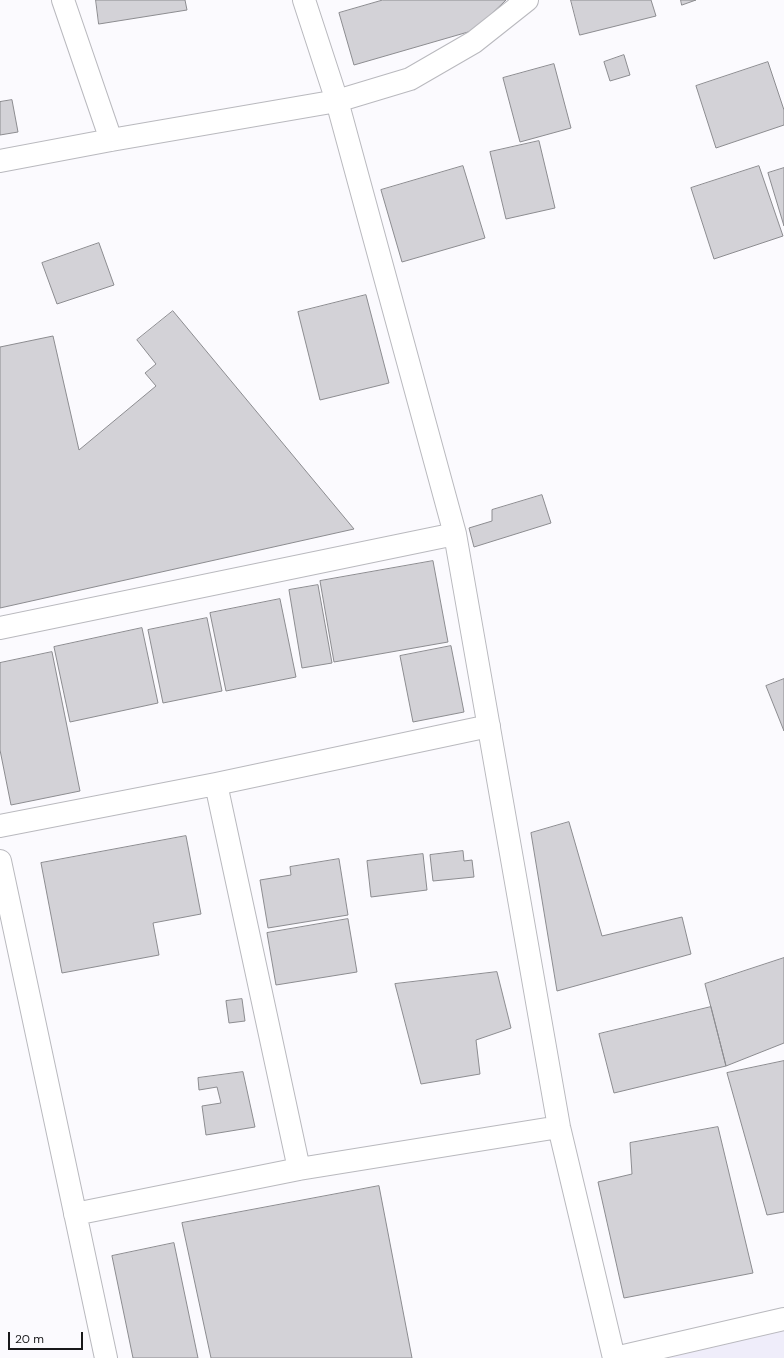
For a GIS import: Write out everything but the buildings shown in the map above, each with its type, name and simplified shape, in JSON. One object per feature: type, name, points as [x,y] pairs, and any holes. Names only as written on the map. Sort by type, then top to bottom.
[{"type":"street","points":[[63,0],[110,140]]},
{"type":"street","points":[[304,0],[337,101],[455,534],[559,1127],[614,1358],[784,1319]]},
{"type":"street","points":[[0,161],[110,140],[337,101],[410,79],[474,42],[527,0]]},
{"type":"street","points":[[0,628],[455,534]]},
{"type":"street","points":[[0,826],[216,784],[489,726]]},
{"type":"street","points":[[216,784],[299,1169]]},
{"type":"street","points":[[0,860],[106,1358]]},
{"type":"street","points":[[75,1214],[299,1169],[559,1127]]},
{"type":"shaded area","points":[[784,1320],[784,1358],[619,1358]]}]
